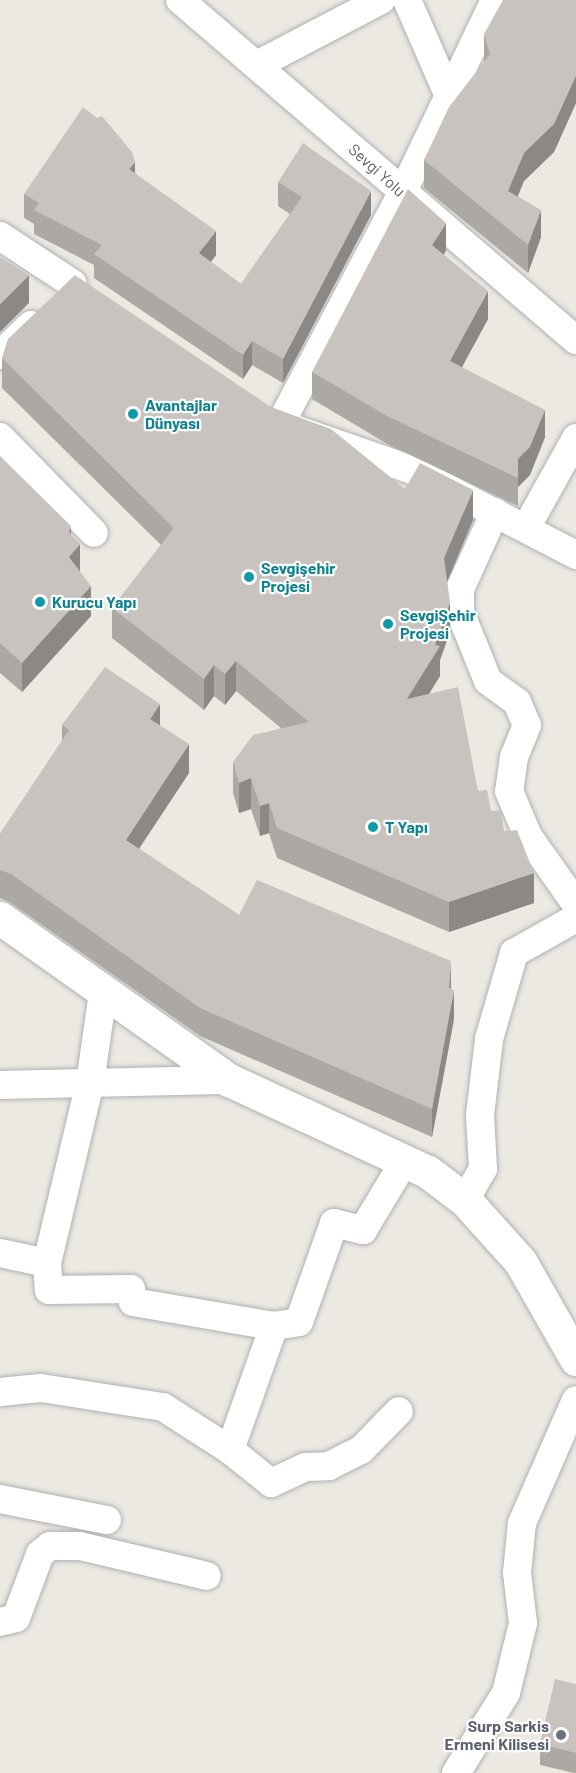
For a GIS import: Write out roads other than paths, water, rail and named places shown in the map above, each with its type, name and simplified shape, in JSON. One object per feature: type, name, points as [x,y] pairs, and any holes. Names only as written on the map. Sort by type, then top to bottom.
[{"type":"street","name":"Sevgi Yolu","points":[[180,0],[259,64],[402,192],[576,340]]},
{"type":"street","points":[[259,64],[381,0]]},
{"type":"street","points":[[407,0],[448,94]]},
{"type":"street","points":[[495,0],[402,192],[270,417],[412,470],[576,555]]},
{"type":"street","points":[[0,236],[83,291],[0,355]]},
{"type":"street","points":[[0,437],[94,533]]},
{"type":"street","points":[[526,528],[576,438]]},
{"type":"street","points":[[495,512],[460,589],[460,612],[488,681],[517,702],[528,726],[514,757],[509,791],[528,836],[576,904]]},
{"type":"street","points":[[0,918],[102,993],[229,1080],[405,1160],[465,1200],[520,1261],[576,1359]]},
{"type":"street","points":[[465,1200],[483,1169],[480,1115],[489,1039],[514,953],[576,918]]},
{"type":"street","points":[[102,993],[90,1083],[47,1263],[49,1290],[130,1289],[133,1302],[274,1326],[300,1322],[334,1223],[363,1230],[405,1160]]},
{"type":"street","points":[[0,1085],[229,1080]]},
{"type":"street","points":[[0,1253],[47,1263]]},
{"type":"street","points":[[230,1450],[274,1326]]},
{"type":"street","points":[[0,1392],[41,1388],[163,1407],[230,1450],[272,1483],[305,1467],[330,1466],[361,1450],[399,1412]]},
{"type":"street","points":[[456,1773],[506,1693],[523,1623],[517,1573],[522,1523],[576,1400]]},
{"type":"street","points":[[0,1499],[107,1520]]},
{"type":"street","points":[[0,1622],[16,1618],[40,1554],[50,1546],[80,1546],[207,1576]]},
{"type":"place","name":"Avantajlar Dünyası","points":[[133,414]]},
{"type":"place","name":"Sevgişehir Projesi","points":[[249,577]]},
{"type":"place","name":"Kurucu Yapı","points":[[40,602]]},
{"type":"place","name":"SevgiŞehir Projesi","points":[[388,624]]},
{"type":"place","name":"T Yapı","points":[[373,827]]},
{"type":"place","name":"Surp Sarkis Ermeni Kilisesi","points":[[561,1735]]}]
